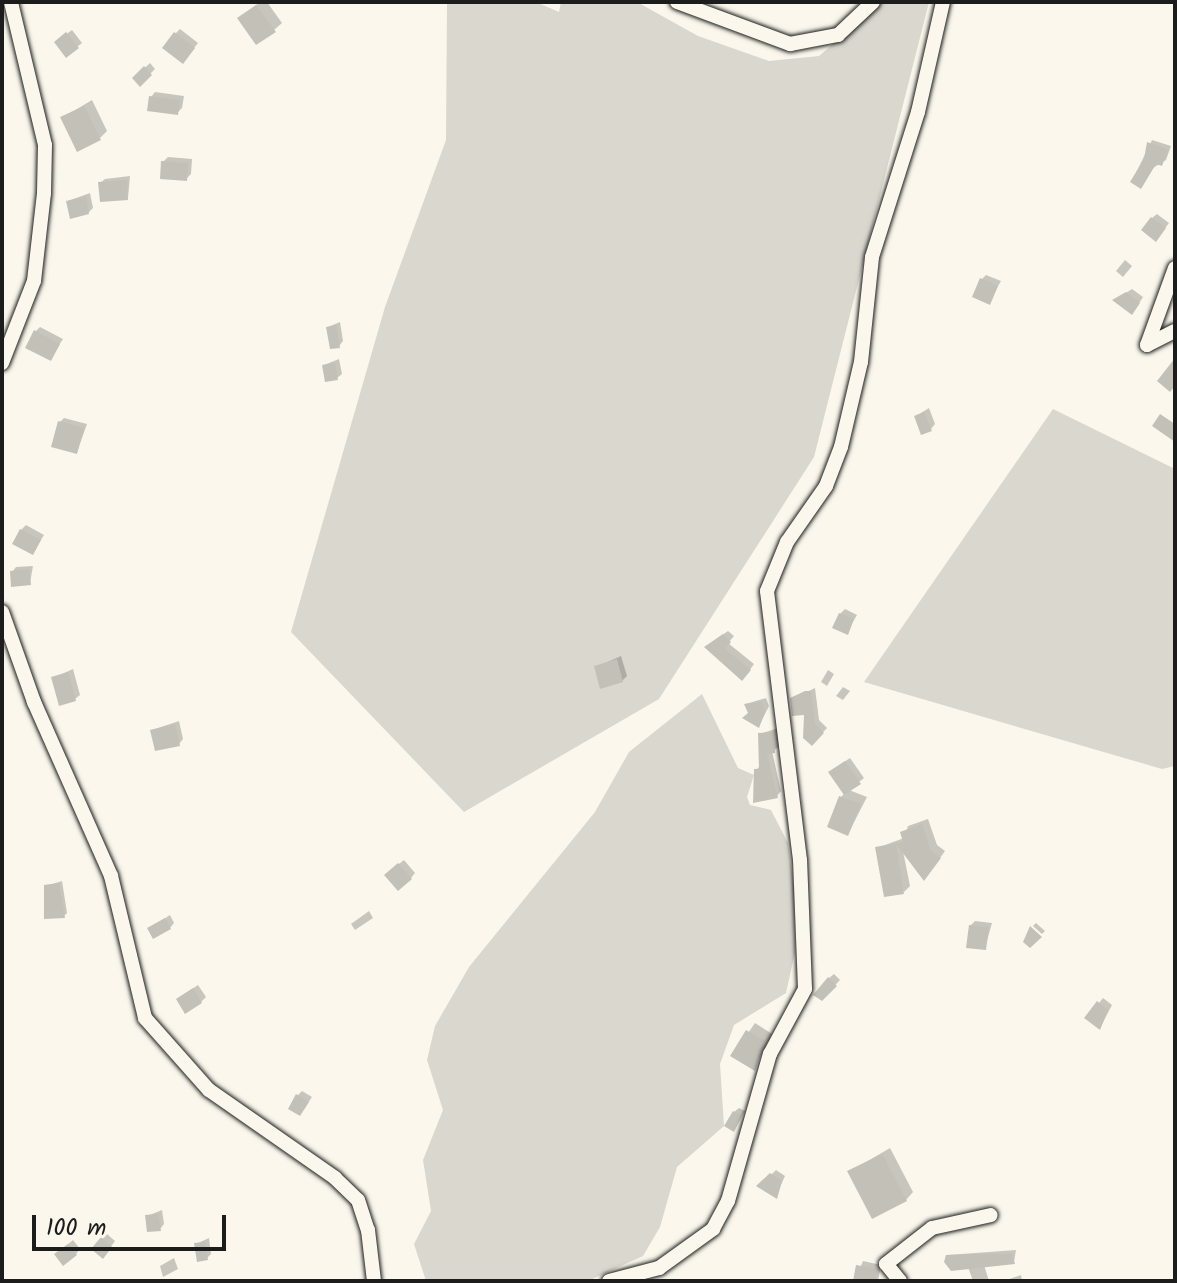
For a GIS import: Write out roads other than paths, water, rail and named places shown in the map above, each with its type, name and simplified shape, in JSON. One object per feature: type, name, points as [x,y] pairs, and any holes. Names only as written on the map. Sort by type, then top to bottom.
[{"type":"street","points":[[2,363],[34,281],[44,193],[45,145],[11,2]]},
{"type":"street","points":[[677,2],[790,44],[838,35],[873,2]]},
{"type":"street","points":[[609,1281],[659,1268],[713,1229],[728,1201],[770,1054],[805,989],[800,860],[767,591],[787,542],[826,486],[841,447],[861,362],[872,257],[918,112],[943,2]]},
{"type":"street","points":[[1175,268],[1147,345],[1175,331]]},
{"type":"street","points":[[2,612],[34,702],[111,876],[145,1018],[209,1090],[335,1178],[358,1200],[368,1230],[374,1281]]},
{"type":"street","points":[[900,1281],[886,1264],[932,1228],[991,1215]]}]
